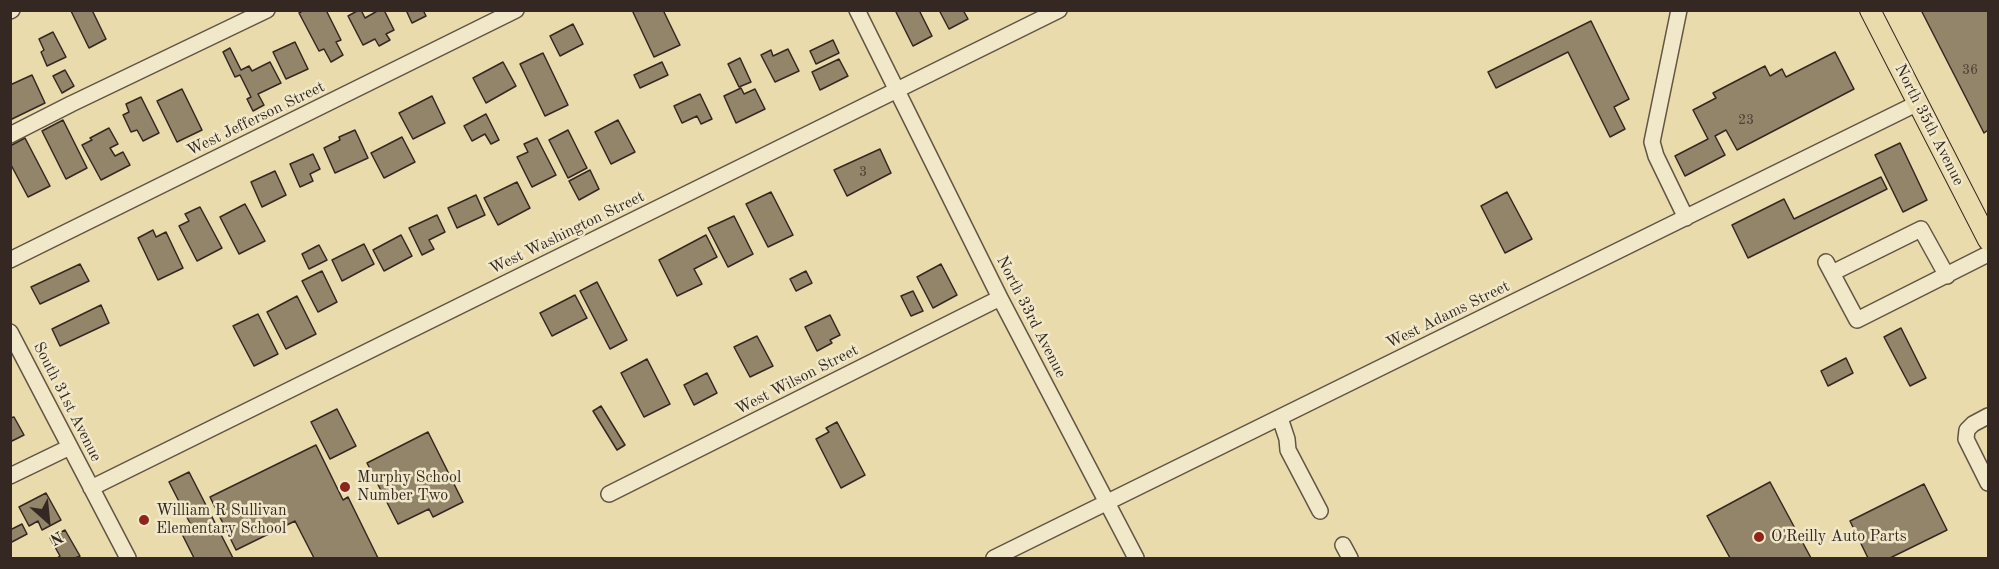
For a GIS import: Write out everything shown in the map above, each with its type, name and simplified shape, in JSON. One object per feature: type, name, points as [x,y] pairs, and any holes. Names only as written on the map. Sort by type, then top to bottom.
[{"type":"main road","name":"North 35th Avenue","points":[[1870,10],[1989,240]]},
{"type":"street","points":[[10,135],[267,10]]},
{"type":"street","name":"West Jefferson Street","points":[[10,260],[516,10]]},
{"type":"street","name":"North 33rd Avenue","points":[[857,10],[1000,298],[1136,558]]},
{"type":"street","name":"West Washington Street","points":[[90,488],[1059,10]]},
{"type":"street","points":[[1679,10],[1652,142],[1656,156],[1686,218]]},
{"type":"street","name":"West Adams Street","points":[[994,558],[1108,504],[1918,103]]},
{"type":"street","points":[[1947,276],[1921,229],[1829,267],[1857,320],[1947,276],[1989,254]]},
{"type":"street","name":"West Wilson Street","points":[[609,494],[1000,298]]},
{"type":"street","name":"South 31st Avenue","points":[[10,332],[128,558]]},
{"type":"street","points":[[1989,416],[1973,424],[1967,430],[1966,439],[1989,483]]},
{"type":"street","points":[[1280,418],[1288,450],[1320,511]]},
{"type":"street","points":[[10,476],[70,447]]},
{"type":"building","points":[[92,10],[106,39],[89,48],[71,11]]},
{"type":"building","points":[[304,10],[326,10],[341,40],[336,42],[343,55],[331,62],[324,49],[319,51],[299,13]]},
{"type":"building","points":[[359,10],[365,18],[379,10],[384,10],[394,30],[386,34],[390,40],[379,46],[375,39],[363,45],[348,16]]},
{"type":"building","points":[[406,10],[423,10],[426,16],[412,23]]},
{"type":"building","points":[[632,10],[663,10],[680,45],[654,57]]},
{"type":"building","points":[[895,10],[919,10],[932,36],[913,46]]},
{"type":"building","points":[[939,10],[963,10],[968,19],[949,29]]},
{"type":"building","points":[[1921,10],[1988,10],[1988,130],[1984,133]]},
{"type":"building","points":[[1591,21],[1629,99],[1614,107],[1625,129],[1610,137],[1568,52],[1496,88],[1488,72]]},
{"type":"building","points":[[573,24],[583,44],[560,56],[550,36]]},
{"type":"building","points":[[53,32],[66,57],[47,66],[39,39]]},
{"type":"building","points":[[833,40],[839,53],[816,64],[810,51]]},
{"type":"building","points":[[295,42],[308,69],[286,79],[273,52]]},
{"type":"building","points":[[230,48],[241,70],[249,66],[252,71],[270,62],[281,83],[258,94],[264,105],[253,111],[247,99],[251,97],[240,75],[235,77],[223,52]]},
{"type":"building","points":[[788,49],[799,71],[775,82],[761,55],[771,50],[773,56]]},
{"type":"building","points":[[1835,52],[1854,89],[1737,150],[1726,130],[1715,136],[1725,155],[1685,176],[1675,156],[1708,139],[1693,110],[1716,98],[1713,93],[1765,66],[1770,76],[1782,69],[1786,77]]},
{"type":"building","points":[[543,53],[568,105],[545,116],[520,64]]},
{"type":"building","points":[[740,58],[751,82],[739,87],[728,64]]},
{"type":"building","points":[[839,59],[848,76],[820,90],[812,72]]},
{"type":"building","points":[[503,62],[516,86],[486,103],[473,78]]},
{"type":"building","points":[[662,62],[668,75],[640,88],[634,75]]},
{"type":"building","points":[[65,70],[74,86],[62,93],[53,76]]},
{"type":"building","points":[[32,75],[45,103],[10,120],[10,85]]},
{"type":"building","points":[[741,88],[744,94],[755,89],[765,109],[736,123],[724,96]]},
{"type":"building","points":[[182,89],[202,130],[177,142],[157,101]]},
{"type":"building","points":[[700,94],[712,119],[701,124],[697,116],[682,123],[674,106]]},
{"type":"building","points":[[432,96],[445,123],[413,139],[399,113]]},
{"type":"building","points":[[141,97],[159,133],[143,141],[137,130],[131,132],[123,115],[129,112],[126,104]]},
{"type":"building","points":[[486,114],[499,140],[491,144],[485,134],[472,141],[464,126]]},
{"type":"building","points":[[63,120],[87,168],[66,179],[42,131]]},
{"type":"building","points":[[618,120],[635,152],[611,164],[595,132]]},
{"type":"building","points":[[109,128],[118,144],[110,148],[115,156],[123,152],[130,165],[101,180],[82,145]]},
{"type":"building","points":[[355,130],[368,158],[335,173],[324,148],[340,140],[339,137]]},
{"type":"building","points":[[568,130],[587,168],[568,178],[549,140]]},
{"type":"building","points":[[402,137],[415,162],[384,178],[371,153]]},
{"type":"building","points":[[25,138],[50,186],[28,197],[10,163],[10,146]]},
{"type":"building","points":[[537,138],[556,175],[532,187],[517,157],[528,152],[524,144]]},
{"type":"building","points":[[1900,143],[1927,200],[1903,212],[1875,155]]},
{"type":"building","points":[[880,149],[891,173],[847,196],[834,170]]},
{"type":"building","points":[[313,154],[320,169],[310,174],[313,181],[300,187],[290,164]]},
{"type":"building","points":[[590,170],[599,189],[579,200],[569,181]]},
{"type":"building","points":[[275,171],[286,195],[262,207],[251,182]]},
{"type":"building","points":[[1881,177],[1887,189],[1748,258],[1732,225],[1784,199],[1794,219]]},
{"type":"building","points":[[517,182],[530,208],[498,225],[484,198]]},
{"type":"building","points":[[771,192],[793,235],[768,247],[746,204]]},
{"type":"building","points":[[1507,192],[1532,239],[1505,253],[1481,206]]},
{"type":"building","points":[[476,195],[485,215],[457,228],[448,208]]},
{"type":"building","points":[[245,204],[265,241],[239,254],[220,217]]},
{"type":"building","points":[[200,207],[222,248],[197,261],[179,226],[189,221],[185,214]]},
{"type":"building","points":[[437,215],[445,232],[429,240],[434,249],[422,255],[409,228]]},
{"type":"building","points":[[734,216],[753,254],[728,267],[708,228]]},
{"type":"building","points":[[153,230],[156,237],[166,232],[183,268],[158,280],[138,238]]},
{"type":"building","points":[[401,235],[412,256],[384,271],[373,250]]},
{"type":"building","points":[[706,235],[717,257],[694,269],[702,284],[677,296],[659,260]]},
{"type":"building","points":[[364,244],[374,264],[342,281],[332,260]]},
{"type":"building","points":[[319,245],[327,260],[309,269],[302,254]]},
{"type":"building","points":[[80,264],[89,281],[40,304],[31,287]]},
{"type":"building","points":[[941,264],[957,295],[933,308],[917,277]]},
{"type":"building","points":[[322,271],[337,302],[318,312],[302,281]]},
{"type":"building","points":[[806,271],[812,283],[796,291],[790,279]]},
{"type":"building","points":[[597,282],[627,340],[610,349],[580,291]]},
{"type":"building","points":[[913,291],[923,311],[911,316],[901,296]]},
{"type":"building","points":[[575,295],[587,318],[552,336],[540,313]]},
{"type":"building","points":[[297,296],[316,334],[286,349],[267,312]]},
{"type":"building","points":[[101,305],[109,323],[60,346],[52,329]]},
{"type":"building","points":[[258,314],[278,354],[254,366],[233,326]]},
{"type":"building","points":[[830,315],[840,335],[830,340],[832,343],[817,351],[805,327]]},
{"type":"building","points":[[1901,328],[1926,378],[1910,386],[1884,337]]},
{"type":"building","points":[[757,336],[773,366],[750,377],[734,347]]},
{"type":"building","points":[[1846,358],[1853,373],[1828,386],[1821,371]]},
{"type":"building","points":[[647,359],[670,404],[644,417],[621,373]]},
{"type":"building","points":[[707,373],[717,393],[694,405],[684,385]]},
{"type":"building","points":[[601,406],[625,445],[617,450],[593,411]]},
{"type":"building","points":[[337,409],[356,446],[330,459],[311,422]]},
{"type":"building","points":[[14,417],[24,435],[10,442],[10,418]]},
{"type":"building","points":[[837,422],[865,475],[841,488],[816,439],[829,432],[826,428]]},
{"type":"building","points":[[428,432],[463,502],[433,517],[429,509],[398,524],[367,463]]},
{"type":"building","points":[[316,445],[343,500],[348,497],[378,558],[314,558],[295,521],[236,550],[210,497]]},
{"type":"building","points":[[189,472],[233,558],[194,558],[182,534],[193,529],[169,482]]},
{"type":"building","name":"O'Reilly Auto Parts","points":[[1770,482],[1811,558],[1730,558],[1707,516]]},
{"type":"building","points":[[1924,484],[1947,530],[1890,558],[1868,558],[1850,521]]},
{"type":"building","points":[[46,493],[61,520],[42,530],[38,521],[29,526],[19,507]]},
{"type":"building","points":[[22,524],[27,534],[10,543],[10,530]]},
{"type":"building","points":[[65,530],[80,556],[57,558],[60,556],[50,538]]},
{"type":"place","name":"Murphy School Number Two","points":[[345,487]]},
{"type":"place","name":"William R Sullivan Elementary School","points":[[144,520]]},
{"type":"place","name":"O'Reilly Auto Parts","points":[[1759,537]]}]
